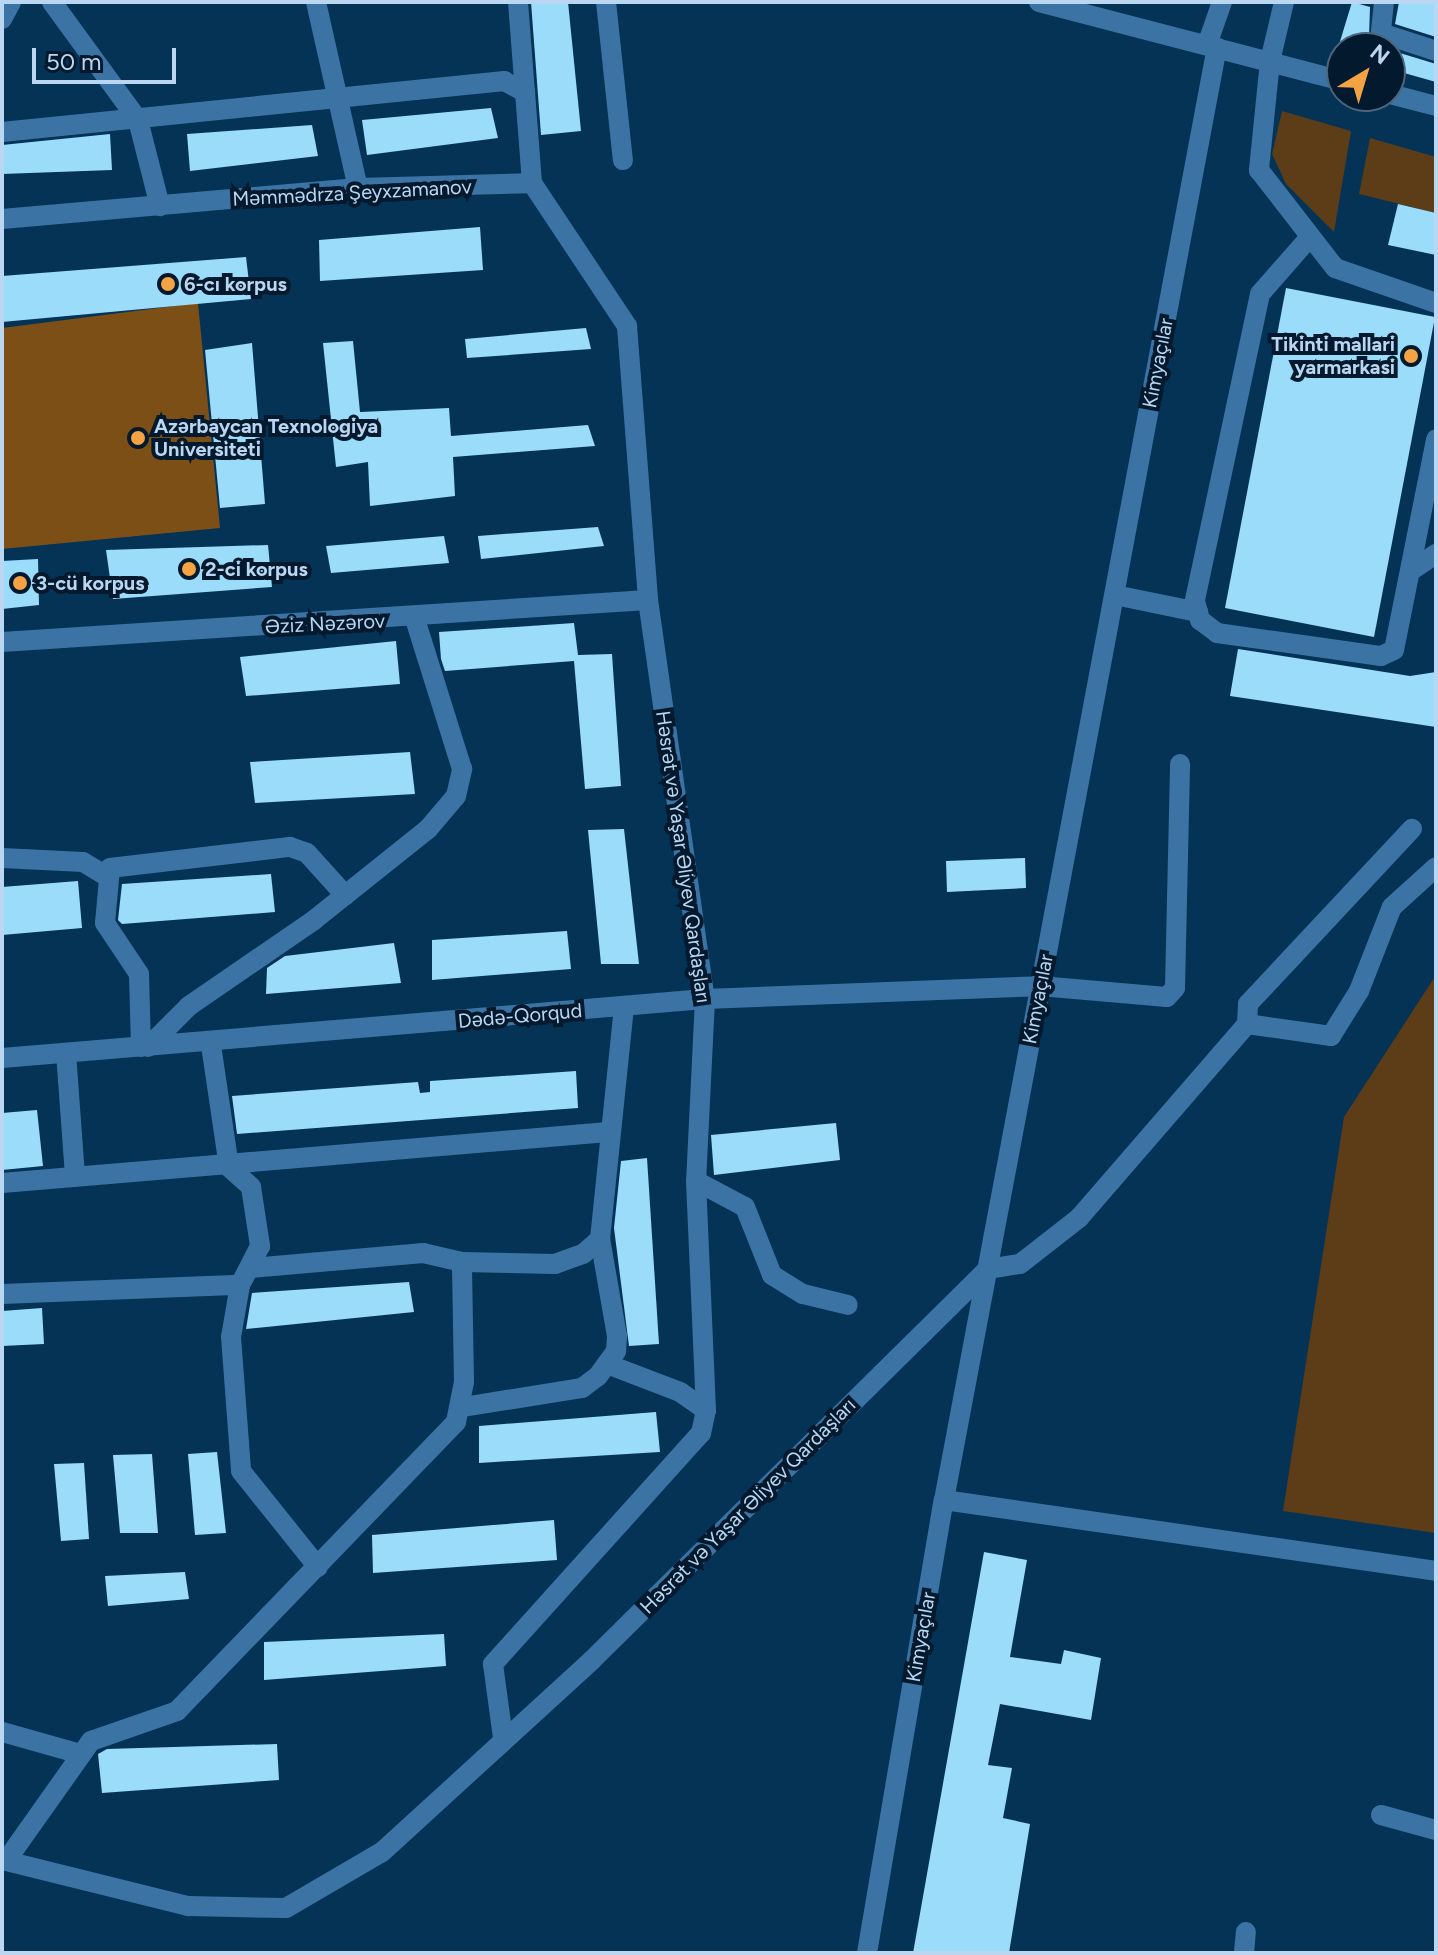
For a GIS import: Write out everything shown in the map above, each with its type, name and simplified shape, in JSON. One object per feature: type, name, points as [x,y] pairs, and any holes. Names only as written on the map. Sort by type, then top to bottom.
[{"type":"street","points":[[2,19],[11,2]]},
{"type":"street","points":[[52,2],[138,120],[160,206]]},
{"type":"street","points":[[316,2],[358,188]]},
{"type":"street","points":[[518,2],[532,183]]},
{"type":"street","points":[[606,2],[623,160]]},
{"type":"street","points":[[1039,2],[1326,77]]},
{"type":"street","name":"Kimyaçılar","points":[[867,1953],[944,1500],[1115,595],[1222,2]]},
{"type":"street","points":[[1284,2],[1270,61],[1259,170],[1335,268],[1436,303]]},
{"type":"street","points":[[1384,2],[1381,33],[1436,51]]},
{"type":"street","points":[[2,132],[338,101],[504,81],[525,92]]},
{"type":"street","points":[[1406,98],[1436,106]]},
{"type":"street","name":"Məmmədrza Şeyxzamanov","points":[[2,219],[358,188],[532,183]]},
{"type":"street","name":"Həsrət və Yaşar Əliyev Qardaşları","points":[[503,1738],[493,1664],[701,1433],[706,1410],[696,1181],[705,999],[648,600],[627,326],[532,183]]},
{"type":"street","points":[[1309,238],[1260,294],[1195,601],[1198,612],[1217,633],[1381,656],[1394,650],[1399,639],[1436,439]]},
{"type":"street","points":[[1412,570],[1436,554]]},
{"type":"street","points":[[1115,595],[1198,612]]},
{"type":"street","name":"Əziz Nəzərov","points":[[2,642],[415,619],[648,600]]},
{"type":"street","points":[[145,1047],[189,1006],[345,895],[428,829],[456,796],[462,769],[415,619]]},
{"type":"street","name":"Dədə-Qorqud","points":[[2,1058],[211,1045],[705,999],[1040,986],[1167,997],[1172,992],[1180,764]]},
{"type":"street","points":[[988,1269],[1020,1264],[1079,1218],[1247,1024],[1248,1004],[1412,829]]},
{"type":"street","points":[[106,876],[130,863],[290,847],[307,853],[345,895]]},
{"type":"street","points":[[2,858],[83,862],[106,876]]},
{"type":"street","points":[[1247,1024],[1331,1036],[1359,991],[1392,907],[1436,867]]},
{"type":"street","points":[[106,876],[105,923],[139,974],[145,1047]]},
{"type":"street","points":[[463,1407],[582,1388],[607,1364],[617,1336],[600,1239],[608,1132],[624,1006]]},
{"type":"street","points":[[211,1045],[229,1167],[251,1187],[260,1246],[245,1276],[231,1337],[241,1471],[318,1567]]},
{"type":"street","points":[[66,1053],[75,1177]]},
{"type":"street","points":[[2,1183],[229,1167],[608,1132]]},
{"type":"street","points":[[696,1181],[745,1207],[772,1275],[803,1294],[848,1305]]},
{"type":"street","points":[[2,1294],[245,1276],[423,1253],[462,1262],[555,1264],[583,1254],[600,1239]]},
{"type":"street","points":[[4,1861],[81,1754],[102,1734],[177,1711],[445,1434],[463,1407],[462,1262]]},
{"type":"street","name":"Həsrət və Yaşar Əliyev Qardaşları","points":[[4,1861],[188,1906],[286,1908],[382,1852],[503,1738],[591,1661],[988,1269]]},
{"type":"street","points":[[607,1364],[680,1392],[706,1410]]},
{"type":"street","points":[[944,1500],[1436,1571]]},
{"type":"street","points":[[2,1732],[81,1754]]},
{"type":"street","points":[[1381,1815],[1436,1830]]},
{"type":"shaded area","points":[[1282,111],[1351,131],[1334,232],[1286,184],[1272,154]]},
{"type":"shaded area","points":[[1370,138],[1436,157],[1436,213],[1359,194]]},
{"type":"shaded area","points":[[198,303],[220,528],[2,549],[2,328]]},
{"type":"shaded area","points":[[1436,975],[1436,1533],[1283,1511],[1344,1117]]},
{"type":"building","points":[[531,2],[568,2],[581,131],[541,135]]},
{"type":"building","points":[[1352,2],[1370,7],[1369,32],[1343,32]]},
{"type":"building","points":[[1399,2],[1436,2],[1436,37],[1395,24]]},
{"type":"building","points":[[1406,55],[1436,64],[1436,82],[1406,74]]},
{"type":"building","points":[[491,108],[498,138],[367,155],[362,120]]},
{"type":"building","points":[[312,125],[318,156],[190,171],[187,134]]},
{"type":"building","points":[[110,134],[112,170],[2,174],[2,145]]},
{"type":"building","points":[[1398,204],[1436,213],[1436,255],[1388,245]]},
{"type":"building","points":[[480,227],[483,270],[320,281],[319,240]]},
{"type":"building","name":"6-cı korpus","points":[[246,257],[251,299],[2,322],[2,276]]},
{"type":"building","points":[[1286,288],[1435,317],[1374,637],[1225,608]]},
{"type":"building","points":[[586,328],[591,349],[467,358],[465,339]]},
{"type":"building","points":[[353,341],[360,412],[449,408],[451,436],[588,425],[595,446],[453,457],[455,496],[370,506],[368,462],[336,467],[323,343]]},
{"type":"building","points":[[252,343],[265,504],[220,508],[205,350]]},
{"type":"building","points":[[598,527],[604,546],[481,559],[478,536]]},
{"type":"building","points":[[444,536],[449,563],[331,573],[326,546]]},
{"type":"building","name":"2-ci korpus","points":[[268,545],[272,587],[113,599],[106,550]]},
{"type":"building","name":"3-cü korpus","points":[[38,559],[39,605],[2,609],[2,561]]},
{"type":"building","points":[[574,623],[578,655],[612,654],[621,786],[585,789],[574,661],[445,671],[441,659],[439,632]]},
{"type":"building","points":[[396,641],[400,684],[246,696],[240,657]]},
{"type":"building","points":[[1238,649],[1410,676],[1436,672],[1436,727],[1230,696]]},
{"type":"building","points":[[410,752],[415,794],[255,803],[250,762]]},
{"type":"building","points":[[624,829],[639,964],[601,964],[588,830]]},
{"type":"building","points":[[1025,858],[1026,888],[947,892],[946,861]]},
{"type":"building","points":[[271,874],[275,912],[122,924],[118,920],[122,884]]},
{"type":"building","points":[[78,881],[82,928],[2,935],[2,887]]},
{"type":"building","points":[[567,931],[571,969],[432,980],[432,940]]},
{"type":"building","points":[[394,943],[401,983],[266,994],[267,968],[285,956]]},
{"type":"building","points":[[576,1071],[578,1108],[237,1134],[232,1096],[418,1082],[420,1093],[430,1092],[430,1081]]},
{"type":"building","points":[[37,1110],[43,1166],[2,1170],[2,1113]]},
{"type":"building","points":[[836,1123],[840,1160],[714,1175],[711,1135]]},
{"type":"building","points":[[647,1158],[659,1344],[629,1346],[614,1228],[621,1161]]},
{"type":"building","points":[[409,1282],[414,1312],[246,1329],[252,1293]]},
{"type":"building","points":[[42,1308],[44,1344],[2,1346],[2,1311]]},
{"type":"building","points":[[656,1412],[660,1452],[479,1463],[479,1426]]},
{"type":"building","points":[[217,1452],[226,1533],[195,1535],[188,1454]]},
{"type":"building","points":[[152,1454],[158,1533],[120,1533],[113,1455]]},
{"type":"building","points":[[84,1463],[89,1539],[61,1541],[54,1464]]},
{"type":"building","points":[[554,1520],[557,1560],[373,1573],[372,1535]]},
{"type":"building","points":[[984,1552],[1027,1560],[1010,1657],[1061,1664],[1064,1650],[1101,1658],[1091,1720],[1000,1704],[988,1765],[1012,1768],[1003,1818],[1030,1824],[1009,1953],[913,1953]]},
{"type":"building","points":[[185,1572],[189,1599],[108,1606],[105,1576]]},
{"type":"building","points":[[444,1634],[446,1666],[264,1680],[264,1642]]},
{"type":"building","points":[[277,1744],[279,1780],[102,1793],[98,1754],[107,1749]]},
{"type":"place","name":"6-cı korpus","points":[[168,284]]},
{"type":"place","name":"Tikinti mallari yarmarkasi","points":[[1411,356]]},
{"type":"place","name":"Azərbaycan Texnologiya Universiteti","points":[[138,438]]},
{"type":"place","name":"2-ci korpus","points":[[189,569]]},
{"type":"place","name":"3-cü korpus","points":[[20,583]]}]
